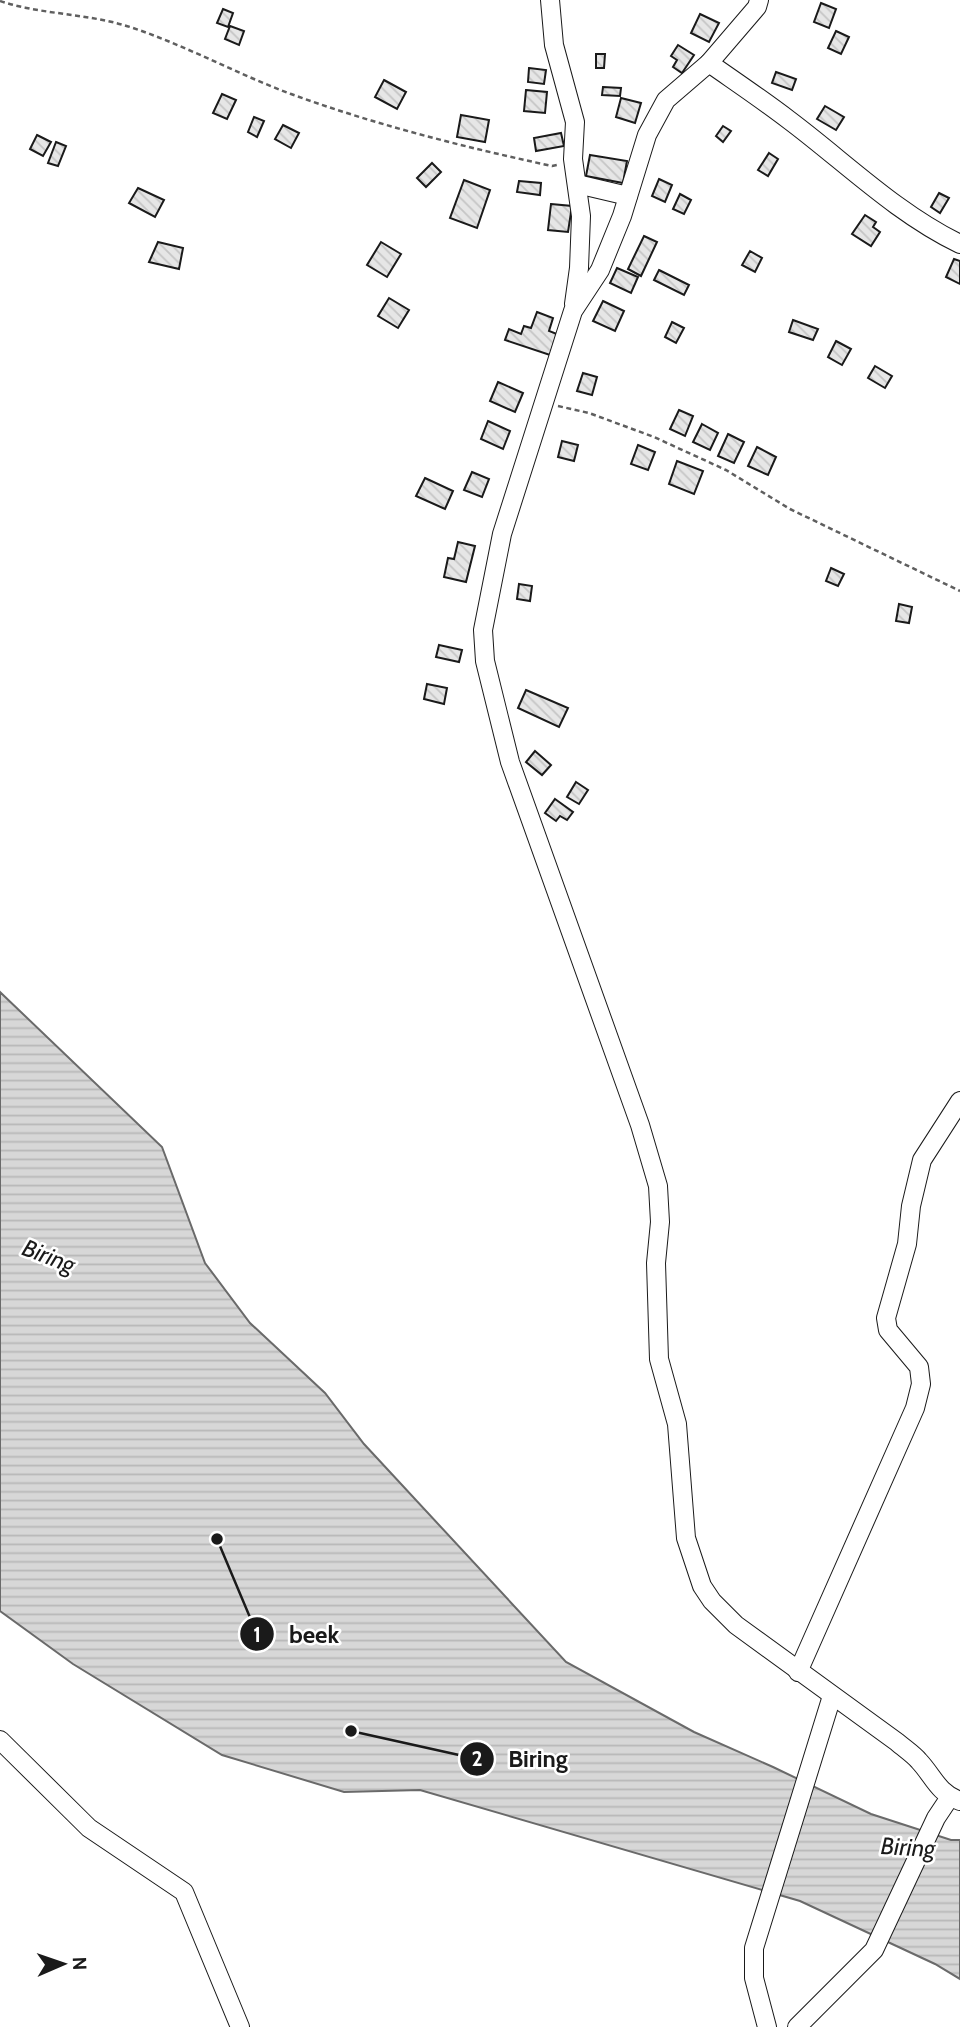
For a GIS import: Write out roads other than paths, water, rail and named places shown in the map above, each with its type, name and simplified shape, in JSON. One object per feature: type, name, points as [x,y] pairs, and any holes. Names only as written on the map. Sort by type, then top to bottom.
[{"type":"street","points":[[550,0],[554,45],[575,122],[573,159],[580,229],[579,268],[573,312],[502,534],[484,630],[485,661],[510,762],[640,1125],[659,1186],[660,1222],[656,1263],[659,1359],[677,1424],[686,1538],[702,1587],[736,1625],[897,1742],[920,1762],[932,1781],[955,1799],[936,1818],[874,1950],[797,2027]]},
{"type":"street","points":[[573,312],[600,270],[628,196],[647,135],[666,100],[709,63],[757,7],[759,0]]},
{"type":"street","points":[[709,63],[789,120],[882,194],[942,235],[960,244]]},
{"type":"street","points":[[576,184],[628,196]]},
{"type":"street","points":[[798,1672],[915,1408],[921,1384],[919,1367],[888,1330],[886,1318],[907,1244],[911,1206],[922,1160],[960,1101]]},
{"type":"street","points":[[766,2027],[754,1978],[754,1948],[832,1696]]},
{"type":"street","points":[[0,1740],[89,1828],[184,1892],[240,2027]]},
{"type":"water","points":[[0,992],[162,1147],[205,1263],[250,1323],[325,1393],[364,1444],[566,1662],[694,1732],[871,1814],[951,1840],[960,1840],[960,1979],[935,1964],[800,1901],[420,1790],[344,1792],[222,1755],[73,1664],[0,1611]]},
{"type":"place","name":"beek","points":[[217,1539]]},
{"type":"place","name":"Biring","points":[[351,1731]]}]
